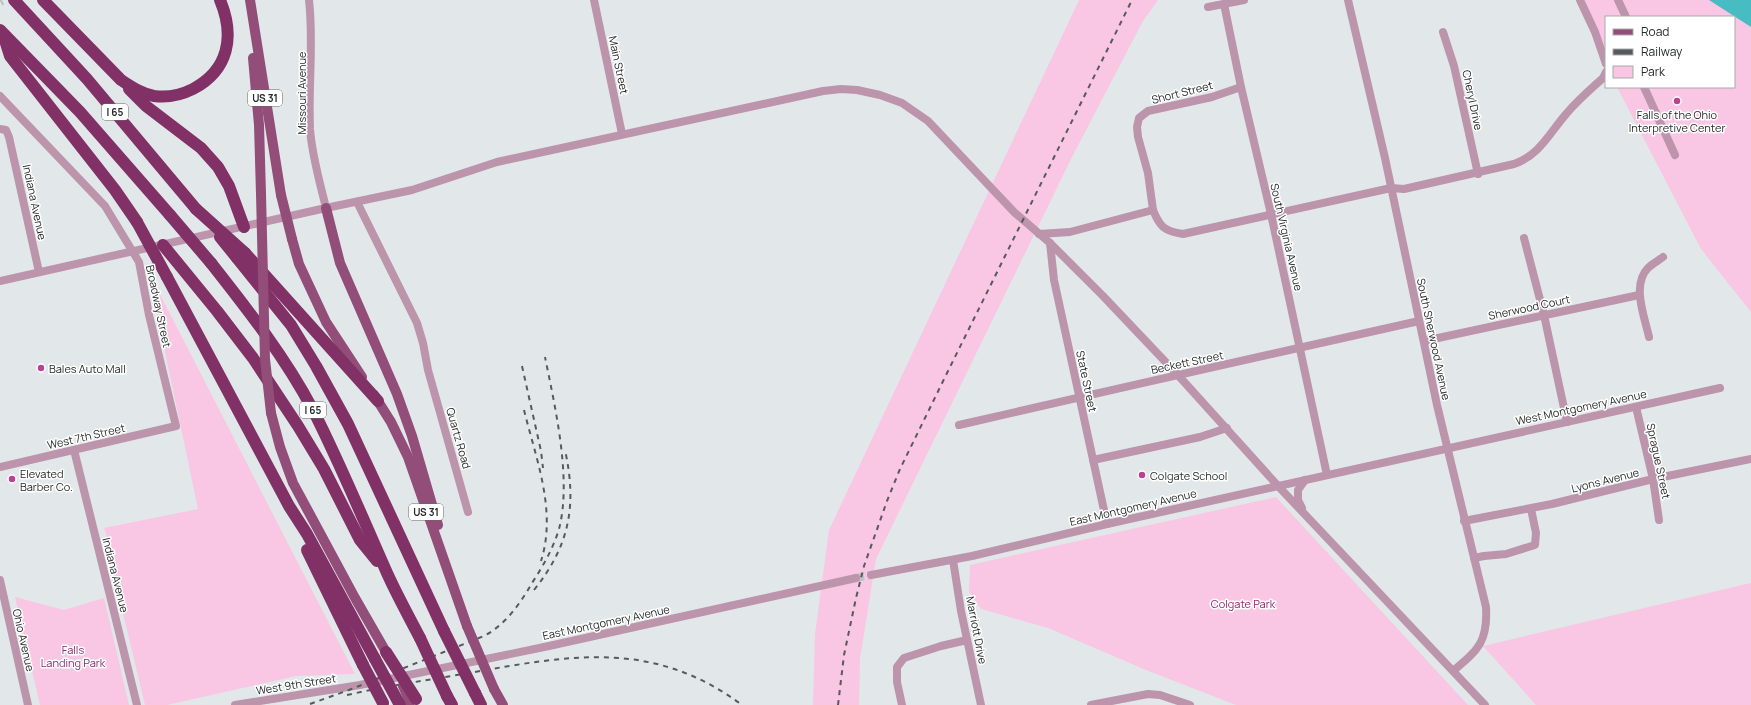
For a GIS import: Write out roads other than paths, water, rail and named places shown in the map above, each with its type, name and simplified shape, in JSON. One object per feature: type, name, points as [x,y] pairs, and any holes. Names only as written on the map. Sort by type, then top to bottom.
[{"type":"highway","name":"I 65","points":[[14,0],[87,79],[196,209],[241,255],[291,325],[316,366],[348,424],[444,632],[481,705]]},
{"type":"highway","points":[[105,65],[121,80],[135,89],[154,96],[178,95],[203,84],[212,77],[226,52],[228,24],[220,0]]},
{"type":"highway","points":[[47,5],[146,106],[202,148],[218,167],[229,186],[244,227]]},
{"type":"highway","name":"I 65","points":[[1,32],[80,112],[170,215],[211,263],[253,317],[286,365],[312,409],[350,487],[388,574],[449,700]]},
{"type":"highway","points":[[1,32],[10,56],[115,190],[137,222],[289,506],[307,534],[375,659],[412,703]]},
{"type":"highway","points":[[163,245],[253,358],[298,426],[324,469],[360,540],[388,574]]},
{"type":"highway","points":[[241,255],[378,401]]},
{"type":"highway","points":[[289,506],[301,538],[363,665],[384,704]]},
{"type":"highway","points":[[386,652],[412,703]]},
{"type":"main road","name":"US 31","points":[[249,0],[259,125],[265,359],[271,413],[280,447],[293,483],[386,652]]},
{"type":"main road","name":"US 31","points":[[249,0],[281,195],[299,264],[326,322],[378,401],[408,456],[450,581],[467,626],[494,689],[503,705]]},
{"type":"main road","points":[[326,208],[340,263],[397,394],[412,436],[445,550],[450,581]]},
{"type":"street","name":"Missouri Avenue","points":[[308,0],[311,21],[310,130],[318,178],[326,208]]},
{"type":"street","name":"Main Street","points":[[594,0],[622,134]]},
{"type":"street","points":[[1208,7],[1244,0]]},
{"type":"street","name":"South Sherwood Avenue","points":[[1348,0],[1391,188],[1447,448],[1486,607],[1485,634],[1479,647],[1453,671]]},
{"type":"street","points":[[1580,0],[1595,32],[1605,61]]},
{"type":"street","points":[[1618,0],[1626,16]]},
{"type":"street","name":"South Virginia Avenue","points":[[1224,4],[1327,475]]},
{"type":"street","name":"Cheryl Drive","points":[[1443,32],[1454,66],[1478,174]]},
{"type":"street","points":[[1039,234],[1070,232],[1153,210],[1159,225],[1171,232],[1183,234],[1391,188],[1404,189],[1478,174],[1514,164],[1530,157],[1547,140],[1566,114],[1603,78],[1605,74]]},
{"type":"street","name":"Short Street","points":[[1153,210],[1148,173],[1137,127],[1139,118],[1148,111],[1212,97],[1241,87]]},
{"type":"street","points":[[1644,88],[1675,155]]},
{"type":"street","points":[[0,281],[412,190],[497,162],[622,134],[841,89],[857,90],[880,95],[902,103],[928,121],[1014,212],[1050,243],[1103,296],[1177,374],[1278,486],[1485,705]]},
{"type":"street","name":"Broadway Street","points":[[0,96],[105,206],[132,251],[140,266],[151,321],[176,426]]},
{"type":"street","name":"Indiana Avenue","points":[[0,129],[6,130],[9,137],[39,272]]},
{"type":"street","name":"Quartz Road","points":[[357,202],[417,324],[423,343],[428,370],[468,512]]},
{"type":"street","points":[[1524,238],[1544,315],[1567,422]]},
{"type":"street","name":"State Street","points":[[1050,243],[1054,280],[1107,524]]},
{"type":"street","points":[[1649,337],[1639,295],[1642,279],[1647,269],[1663,257]]},
{"type":"street","name":"Sherwood Court","points":[[1424,341],[1639,295]]},
{"type":"street","name":"Beckett Street","points":[[960,425],[1177,374],[1300,349],[1419,321]]},
{"type":"street","name":"West Montgomery Avenue","points":[[1447,448],[1720,388]]},
{"type":"street","name":"Sprague Street","points":[[1636,406],[1653,479],[1659,520]]},
{"type":"street","name":"West 7th Street","points":[[0,467],[176,426]]},
{"type":"street","points":[[1093,460],[1200,437],[1226,428]]},
{"type":"street","name":"East Montgomery Avenue","points":[[871,574],[953,560],[1447,448]]},
{"type":"street","name":"Indiana Avenue","points":[[74,450],[137,705]]},
{"type":"street","name":"Lyons Avenue","points":[[1464,521],[1531,509],[1653,479],[1751,459]]},
{"type":"street","points":[[1303,511],[1298,500],[1298,490],[1306,479]]},
{"type":"street","points":[[1474,558],[1506,554],[1535,545],[1536,533],[1531,509]]},
{"type":"street","name":"Marriott Drive","points":[[953,560],[980,705]]},
{"type":"street","name":"East Montgomery Avenue","points":[[360,684],[549,646],[856,578]]},
{"type":"street","name":"Ohio Avenue","points":[[0,580],[28,705]]},
{"type":"street","points":[[902,705],[897,682],[897,667],[904,658],[941,646],[967,640]]},
{"type":"street","name":"West 9th Street","points":[[235,705],[360,684]]},
{"type":"street","points":[[1091,705],[1148,694],[1160,695],[1190,705]]},
{"type":"water","points":[[1709,0],[1751,0],[1751,27]]},
{"type":"tunnel","points":[[856,578],[871,575]]},
{"type":"railway","points":[[838,705],[844,655],[864,566],[900,469],[1132,0]]},
{"type":"railway","points":[[310,704],[484,636],[499,626],[522,599],[551,550],[557,536],[563,509],[564,488],[561,443],[545,357]]},
{"type":"railway","points":[[522,366],[541,451],[543,468]]},
{"type":"railway","points":[[524,410],[539,466],[546,504],[547,523],[541,561]]},
{"type":"railway","points":[[534,590],[556,557],[568,524],[570,489],[569,470],[565,450]]},
{"type":"railway","points":[[347,695],[506,666],[577,658],[610,658],[643,661],[676,670],[709,684],[742,705]]},
{"type":"place","name":"Falls of the Ohio Interpretive Center","points":[[1677,101]]},
{"type":"place","name":"Bales Auto Mall","points":[[41,368]]},
{"type":"place","name":"Colgate School","points":[[1142,475]]},
{"type":"place","name":"Elevated Barber Co.","points":[[12,479]]},
{"type":"park label","name":"Colgate Park","points":[[1243,603]]},
{"type":"park label","name":"Falls Landing Park","points":[[73,655]]}]
